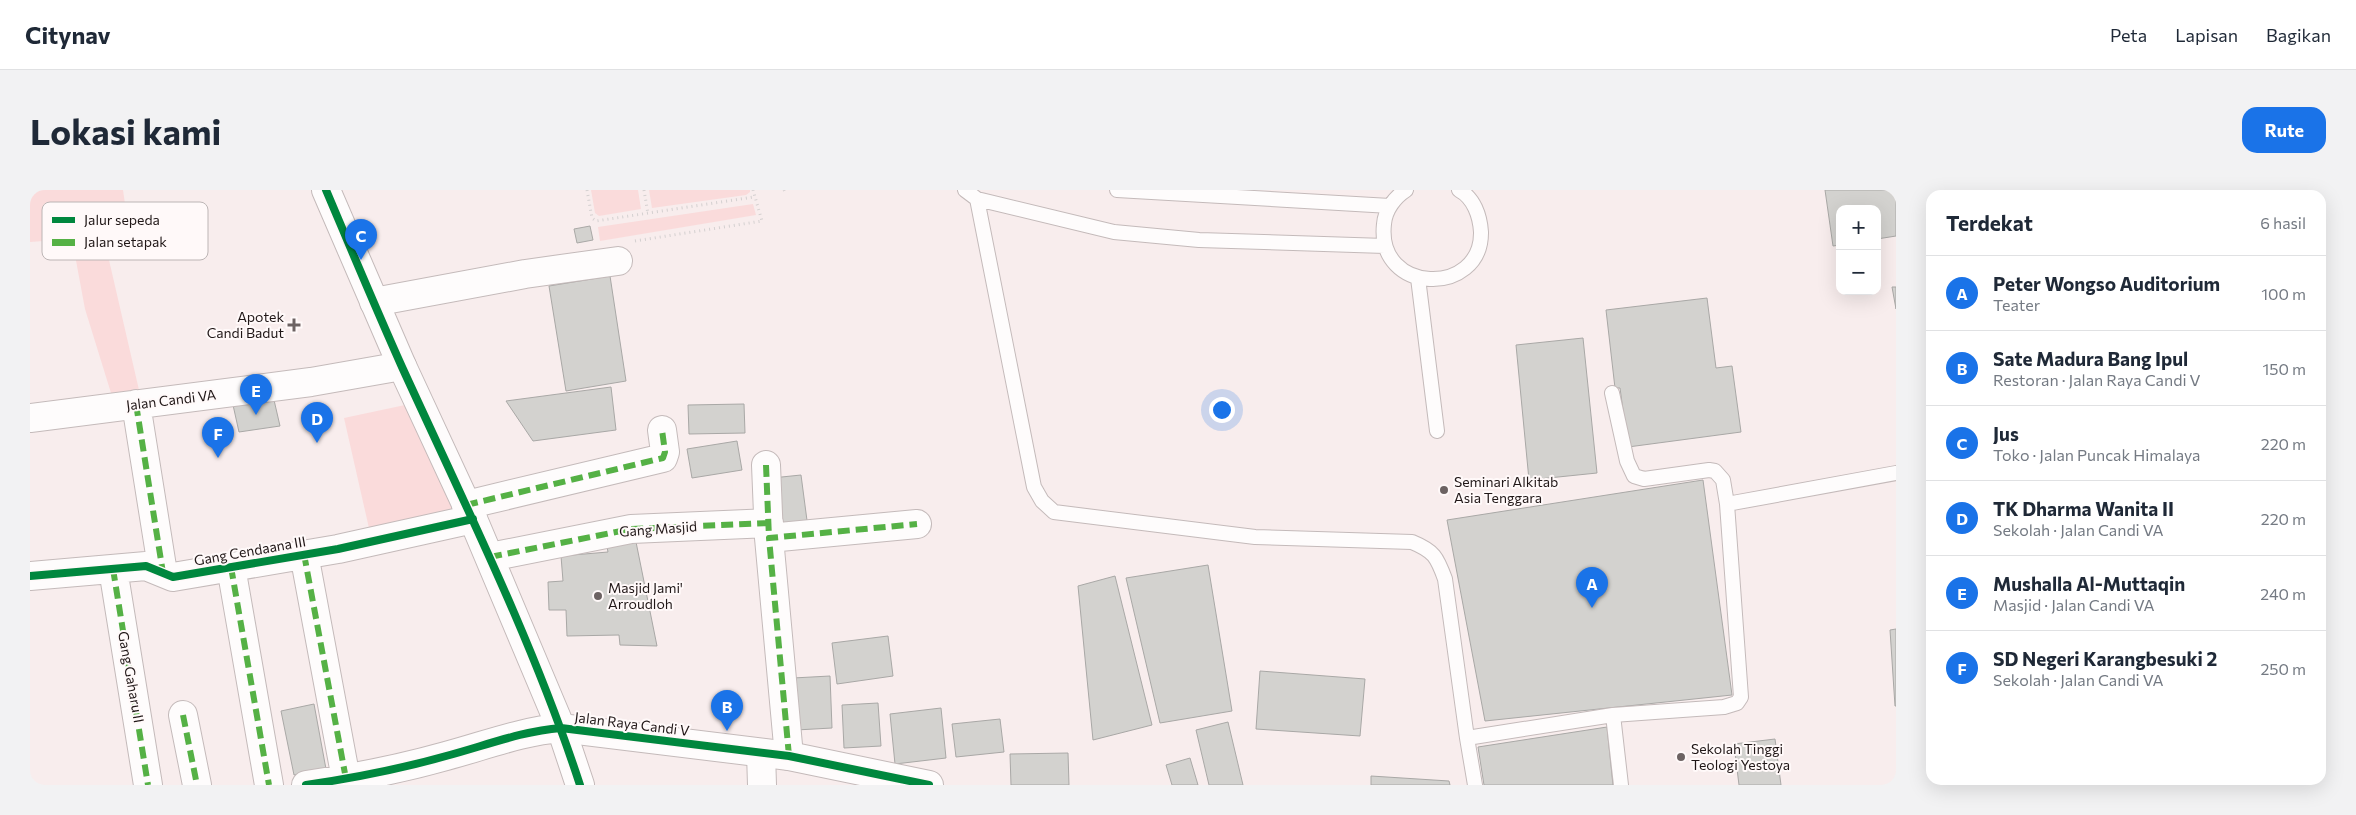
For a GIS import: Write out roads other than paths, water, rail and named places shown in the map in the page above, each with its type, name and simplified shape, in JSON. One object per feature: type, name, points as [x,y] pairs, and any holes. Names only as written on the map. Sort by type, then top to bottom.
[{"type":"street","points":[[326,190],[402,366],[490,557],[561,728],[580,785]]},
{"type":"street","points":[[374,302],[524,274],[623,252]]},
{"type":"street","name":"Jalan Candi VA","points":[[30,418],[311,382],[402,366]]},
{"type":"street","points":[[136,404],[163,573]]},
{"type":"street","name":"Gang Cendaana III","points":[[30,576],[146,566],[173,577],[304,554],[470,512],[663,458],[665,452],[662,430]]},
{"type":"street","points":[[766,465],[769,530],[789,756]]},
{"type":"street","name":"Gang Masjid","points":[[490,557],[631,528],[769,530],[917,524]]},
{"type":"street","points":[[304,554],[346,779]]},
{"type":"street","points":[[231,567],[269,785]]},
{"type":"street","name":"Gang Gaharu II","points":[[113,568],[148,785]]},
{"type":"street","points":[[183,716],[197,785]]},
{"type":"street","name":"Jalan Raya Candi V","points":[[306,785],[346,779],[423,762],[538,730],[561,728],[789,756],[929,785]]},
{"type":"street","points":[[761,753],[762,785]]},
{"type":"lane","points":[[965,190],[977,199],[1114,232],[1199,240],[1385,246]]},
{"type":"lane","points":[[1117,190],[1390,206]]},
{"type":"lane","points":[[1402,191],[1390,206],[1384,219],[1383,233],[1385,246],[1393,260],[1403,271],[1418,278],[1435,280],[1451,276],[1466,267],[1476,254],[1481,237],[1480,220],[1474,205],[1459,190]]},
{"type":"lane","points":[[977,199],[1034,487],[1042,501],[1054,512],[1255,537],[1412,542],[1429,549],[1439,561],[1445,579],[1475,785]]},
{"type":"lane","points":[[1418,278],[1437,431]]},
{"type":"lane","points":[[1468,738],[1613,715],[1724,707],[1737,703],[1741,697],[1727,504],[1723,480],[1715,472],[1709,470],[1644,479],[1634,476],[1627,461],[1612,393]]},
{"type":"lane","points":[[1727,504],[1896,473]]},
{"type":"lane","points":[[1613,715],[1621,785]]},
{"type":"place","name":"Jus","points":[[361,260]]},
{"type":"place","name":"Apotek Candi Badut","points":[[294,325]]},
{"type":"place","name":"Mushalla Al-Muttaqin","points":[[256,415]]},
{"type":"place","name":"TK Dharma Wanita II","points":[[317,443]]},
{"type":"place","name":"SD Negeri Karangbesuki 2","points":[[218,458]]},
{"type":"place","name":"Seminari Alkitab Asia Tenggara","points":[[1444,490]]},
{"type":"place","name":"Masjid Jami' Arroudloh","points":[[598,596]]},
{"type":"place","name":"Peter Wongso Auditorium","points":[[1592,608]]},
{"type":"place","name":"Sate Madura Bang Ipul","points":[[727,731]]},
{"type":"place","name":"Sekolah Tinggi Teologi Yestoya","points":[[1681,757]]}]
